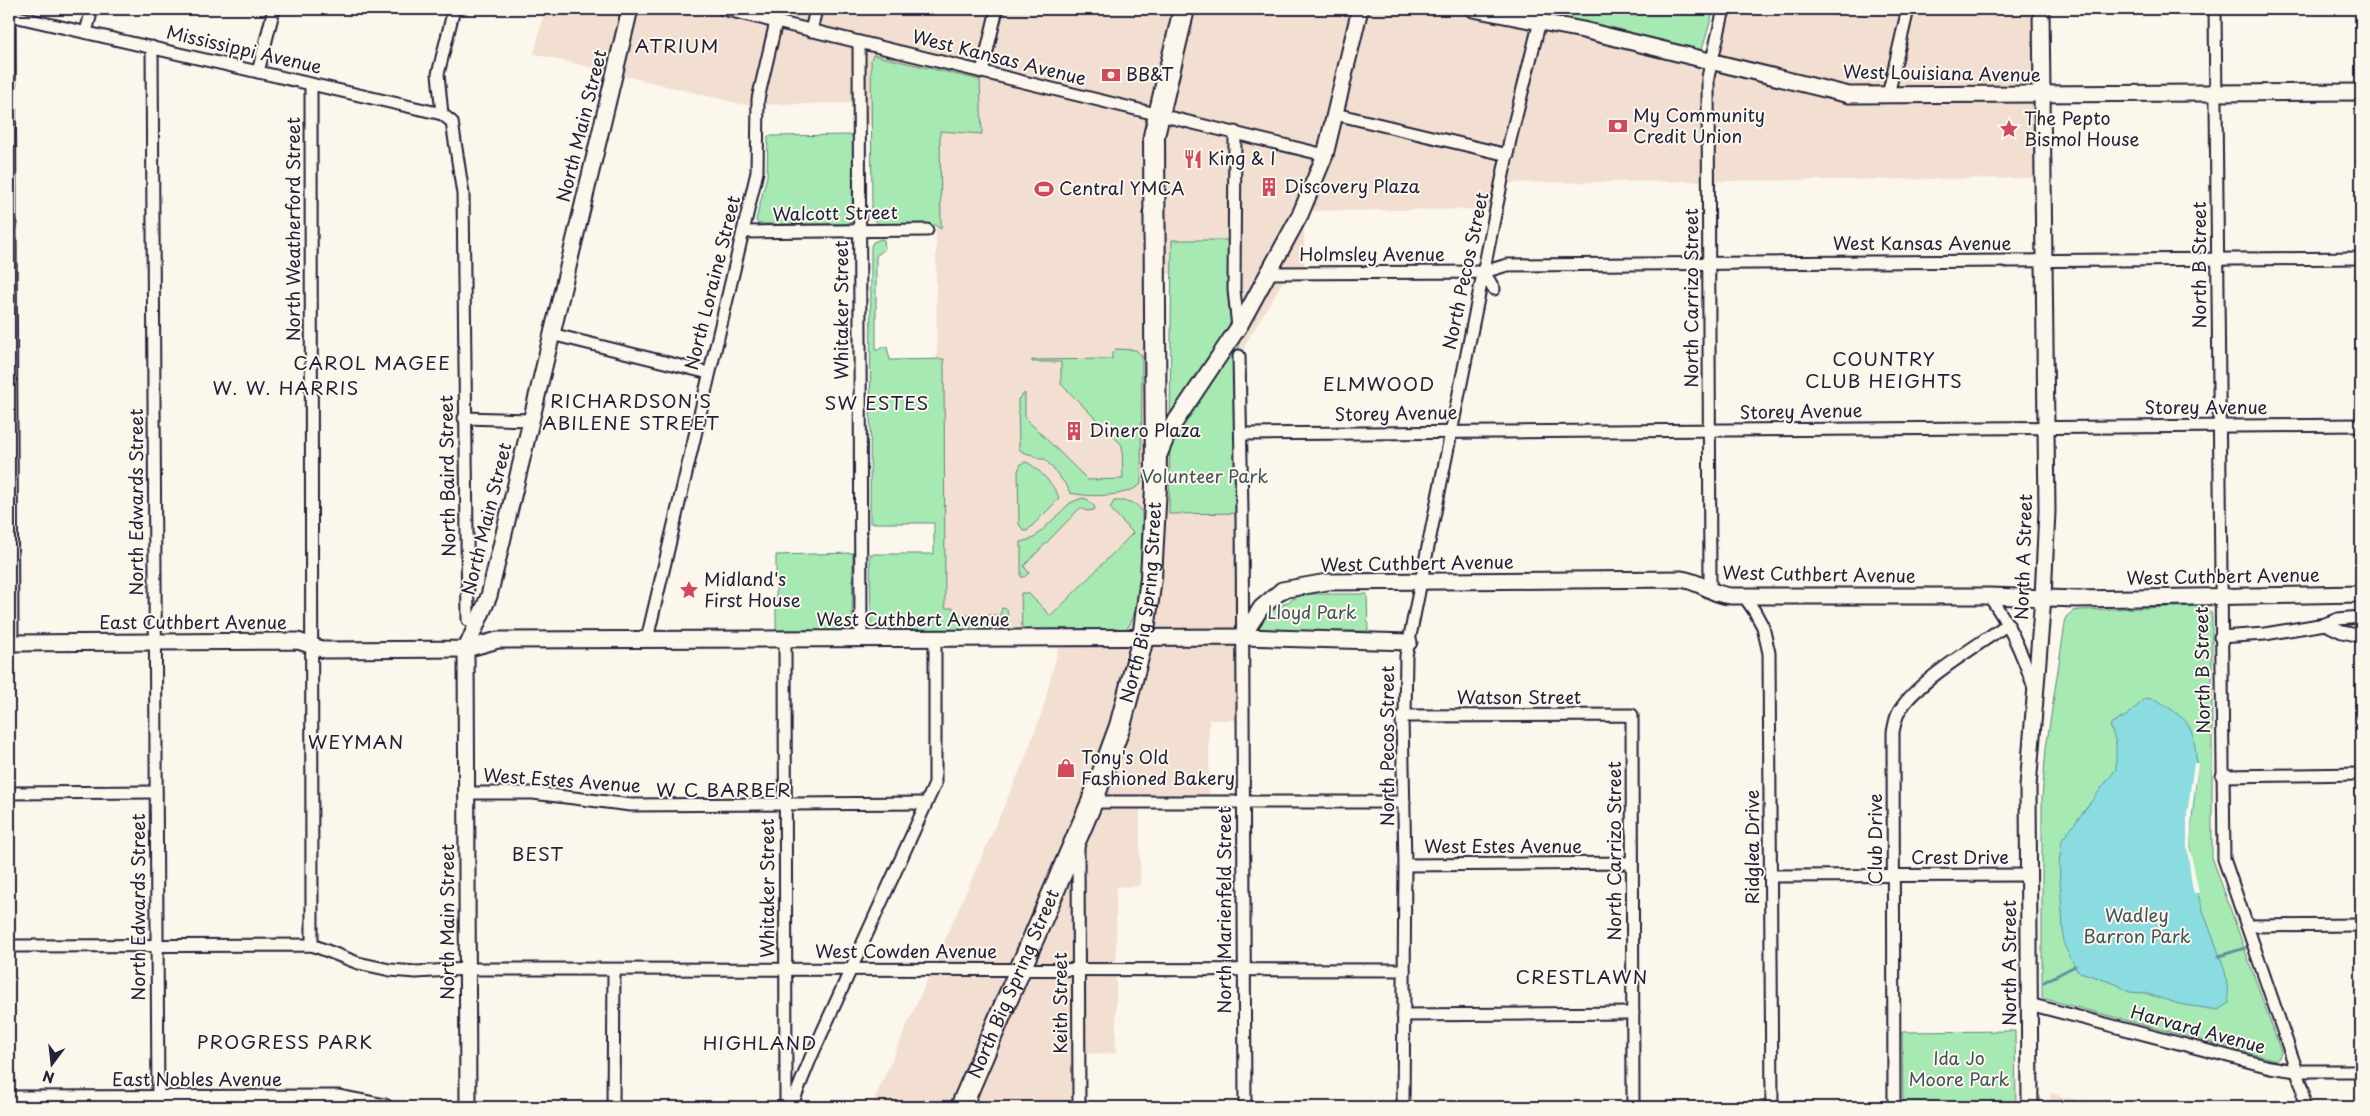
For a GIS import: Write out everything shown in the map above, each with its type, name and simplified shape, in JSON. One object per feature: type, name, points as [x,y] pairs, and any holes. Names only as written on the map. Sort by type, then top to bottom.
[{"type":"highway","name":"North Big Spring Street","points":[[961,1107],[1078,839],[1120,726],[1143,638],[1151,578],[1156,462],[1154,136],[1184,9]]},
{"type":"street","points":[[86,32],[92,9]]},
{"type":"street","points":[[258,72],[274,9]]},
{"type":"street","name":"North Baird Street","points":[[454,9],[438,74],[442,114],[452,122],[463,194],[464,418],[468,620]]},
{"type":"street","name":"North Main Street","points":[[468,1107],[466,649],[489,596],[630,9]]},
{"type":"street","name":"West Kansas Avenue","points":[[723,9],[1325,155]]},
{"type":"street","points":[[811,30],[816,9]]},
{"type":"street","points":[[982,72],[997,9]]},
{"type":"street","points":[[1156,462],[1169,431],[1238,328],[1300,215],[1325,155],[1360,9]]},
{"type":"street","name":"West Louisiana Avenue","points":[[1472,9],[1541,16],[1583,30],[1850,95],[2361,92]]},
{"type":"street","name":"North Carrizo Street","points":[[1710,590],[1708,77],[1724,9]]},
{"type":"street","points":[[1888,95],[1908,9]]},
{"type":"street","name":"North A Street","points":[[2030,1107],[2028,788],[2034,689],[2043,597],[2046,511],[2041,9]]},
{"type":"street","name":"North B Street","points":[[2215,9],[2220,637],[2224,859],[2303,1089],[2303,1107]]},
{"type":"street","points":[[9,15],[11,643]]},
{"type":"street","name":"Mississippi Avenue","points":[[9,15],[442,114]]},
{"type":"street","name":"North Pecos Street","points":[[1402,1107],[1405,865],[1402,717],[1405,716],[1406,656],[1508,155],[1541,16]]},
{"type":"street","name":"North Loraine Street","points":[[647,639],[757,172],[758,99],[776,22]]},
{"type":"street","name":"Whitaker Street","points":[[859,42],[860,638]]},
{"type":"street","name":"North Edwards Street","points":[[152,47],[158,1103]]},
{"type":"street","name":"North Weatherford Street","points":[[311,84],[312,945]]},
{"type":"street","points":[[1335,114],[1508,155]]},
{"type":"street","points":[[1235,132],[1234,290],[1238,328]]},
{"type":"street","name":"Walcott Street","points":[[743,232],[927,230]]},
{"type":"street","name":"West Kansas Avenue","points":[[1484,272],[1507,264],[2361,258]]},
{"type":"street","points":[[1484,272],[1494,289]]},
{"type":"street","name":"Holmsley Avenue","points":[[1269,273],[1484,272]]},
{"type":"street","points":[[552,334],[709,373]]},
{"type":"street","name":"North Marienfeld Street","points":[[1239,356],[1243,644],[1245,1107]]},
{"type":"street","points":[[464,418],[531,420]]},
{"type":"street","name":"Storey Avenue","points":[[1241,434],[2361,425]]},
{"type":"street","name":"West Cuthbert Avenue","points":[[1243,644],[1261,608],[1282,590],[1327,582],[1681,579],[1698,582],[1710,590],[1723,595],[1744,596],[2077,598],[2361,594]]},
{"type":"street","name":"Ridglea Drive","points":[[1744,596],[1763,627],[1769,653],[1772,1107]]},
{"type":"street","points":[[1989,596],[2008,624],[2021,650],[2034,689]]},
{"type":"street","points":[[2220,637],[2241,636],[2325,624],[2338,619],[2361,617]]},
{"type":"street","name":"Club Drive","points":[[1894,1107],[1893,732],[1901,707],[1917,690],[2008,624]]},
{"type":"street","points":[[2325,624],[2342,632],[2361,636]]},
{"type":"street","points":[[791,1107],[811,1057],[935,784],[936,638]]},
{"type":"street","name":"West Cuthbert Avenue","points":[[466,649],[498,640],[1143,638],[1243,644],[1409,642]]},
{"type":"street","name":"Whitaker Street","points":[[785,639],[786,1107]]},
{"type":"street","name":"East Cuthbert Avenue","points":[[11,643],[298,641],[325,650],[466,649]]},
{"type":"street","name":"North Carrizo Street","points":[[1632,715],[1633,1107]]},
{"type":"street","name":"Watson Street","points":[[1405,716],[1632,715]]},
{"type":"street","points":[[2222,776],[2361,774]]},
{"type":"street","points":[[9,793],[156,792]]},
{"type":"street","name":"West Estes Avenue","points":[[466,793],[533,793],[631,805],[926,804]]},
{"type":"street","points":[[1092,802],[1404,802]]},
{"type":"street","name":"Keith Street","points":[[1078,839],[1079,1107]]},
{"type":"street","name":"West Estes Avenue","points":[[1405,865],[1632,863]]},
{"type":"street","name":"Crest Drive","points":[[1771,876],[2029,875]]},
{"type":"street","points":[[2248,926],[2361,924]]},
{"type":"street","points":[[9,946],[312,945]]},
{"type":"street","name":"West Cowden Avenue","points":[[312,945],[358,963],[390,970],[416,972],[468,969],[1404,970]]},
{"type":"street","points":[[614,970],[614,1107]]},
{"type":"street","name":"Harvard Avenue","points":[[2030,1004],[2270,1068],[2296,1071],[2361,1070]]},
{"type":"street","points":[[1403,1015],[1633,1013]]},
{"type":"street","name":"East Nobles Avenue","points":[[9,1099],[158,1103],[339,1098],[385,1107]]},
{"type":"shaded area","points":[[545,9],[1542,9],[1538,25],[1709,67],[1723,9],[2043,9],[2048,178],[1503,183],[1497,209],[1304,211],[1304,270],[1289,271],[1245,345],[1246,720],[1209,720],[1209,803],[1140,803],[1140,886],[1116,887],[1116,1053],[1079,1054],[1079,1107],[871,1107],[1024,761],[1042,712],[1061,638],[939,638],[935,126],[859,126],[859,103],[745,105],[534,54]],"holes":[[[1154,274],[1233,274],[1166,433]]]},
{"type":"shaded area","points":[[2050,1093],[2102,1107],[2050,1107]]},
{"type":"green space","points":[[1556,9],[1714,9],[1701,53],[1554,18]]},
{"type":"green space","points":[[873,55],[980,80],[982,134],[940,131],[941,229],[935,225],[880,225],[872,218],[871,60]]},
{"type":"green space","points":[[853,135],[852,222],[845,224],[758,224],[756,220],[767,176],[768,136]]},
{"type":"green space","points":[[881,239],[884,240],[885,249],[876,256],[876,351],[887,347],[890,360],[944,359],[945,608],[954,608],[955,615],[1000,615],[1002,608],[1007,609],[1009,625],[1003,632],[876,631],[871,627],[870,554],[934,554],[934,523],[870,523],[871,246],[873,242]]},
{"type":"green space","name":"Volunteer Park","points":[[1172,240],[1237,240],[1242,513],[1169,514]]},
{"type":"green space","points":[[1116,349],[1136,350],[1142,356],[1141,484],[1134,489],[1117,494],[1097,496],[1070,493],[1067,486],[1045,459],[1039,459],[1019,449],[1018,399],[1025,393],[1025,418],[1088,480],[1123,479],[1122,445],[1061,384],[1061,362],[1032,362],[1032,360],[1112,359],[1112,353]]},
{"type":"green space","points":[[1025,462],[1045,477],[1055,489],[1059,499],[1027,531],[1024,531],[1019,524],[1018,471],[1021,464]]},
{"type":"green space","points":[[1082,498],[1087,499],[1095,507],[1094,510],[1087,511],[1080,508],[1024,566],[1029,573],[1021,577],[1021,542],[1034,538],[1070,503]]},
{"type":"green space","points":[[1114,501],[1134,503],[1142,512],[1140,575],[1135,610],[1131,622],[1125,630],[1022,632],[1021,593],[1028,593],[1051,616],[1133,533],[1110,508]]},
{"type":"green space","points":[[853,553],[852,629],[849,631],[776,631],[776,555]]},
{"type":"green space","name":"Lloyd Park","points":[[1306,594],[1367,594],[1368,631],[1257,632],[1257,623],[1274,610]]},
{"type":"green space","name":"Wadley Barron Park","points":[[2203,606],[2211,612],[2212,617],[2212,857],[2281,1052],[2276,1060],[2042,998],[2042,798],[2046,748],[2066,617],[2073,611],[2080,610]]},
{"type":"green space","name":"Ida Jo Moore Park","points":[[2015,1031],[2016,1107],[1903,1107],[1902,1032]]},
{"type":"water","points":[[2145,698],[2159,701],[2168,707],[2187,723],[2193,735],[2196,783],[2190,847],[2191,862],[2197,892],[2225,974],[2229,1003],[2218,1010],[2179,1004],[2144,993],[2129,992],[2116,984],[2077,971],[2064,945],[2059,864],[2062,840],[2116,769],[2116,743],[2110,725],[2129,714]]},
{"type":"pier","points":[[2194,763],[2198,763],[2190,849],[2199,893],[2194,893],[2192,886],[2187,847],[2187,814]]},
{"type":"waterway","points":[[2219,956],[2245,948]]},
{"type":"waterway","points":[[2044,982],[2075,966]]},
{"type":"place","name":"BB&T","points":[[1111,75]]},
{"type":"place","name":"My Community Credit Union","points":[[1618,126]]},
{"type":"place","name":"The Pepto Bismol House","points":[[2009,129]]},
{"type":"place","name":"King & I","points":[[1193,159]]},
{"type":"place","name":"Discovery Plaza","points":[[1269,187]]},
{"type":"place","name":"Central YMCA","points":[[1044,189]]},
{"type":"place","name":"Dinero Plaza","points":[[1074,431]]},
{"type":"place","name":"Midland's First House","points":[[689,590]]},
{"type":"place","name":"Tony's Old Fashioned Bakery","points":[[1066,768]]},
{"type":"district","name":"ATRIUM","points":[[677,46]]},
{"type":"district","name":"CAROL MAGEE","points":[[372,363]]},
{"type":"district","name":"COUNTRY CLUB HEIGHTS","points":[[1884,370]]},
{"type":"district","name":"ELMWOOD","points":[[1379,384]]},
{"type":"district","name":"W. W. HARRIS","points":[[286,388]]},
{"type":"district","name":"SW ESTES","points":[[877,403]]},
{"type":"district","name":"RICHARDSON'S ABILENE STREET","points":[[631,412]]},
{"type":"district","name":"WEYMAN","points":[[356,742]]},
{"type":"district","name":"W C BARBER","points":[[724,790]]},
{"type":"district","name":"BEST","points":[[538,854]]},
{"type":"district","name":"CRESTLAWN","points":[[1582,977]]},
{"type":"district","name":"PROGRESS PARK","points":[[285,1042]]},
{"type":"district","name":"HIGHLAND","points":[[760,1043]]}]
